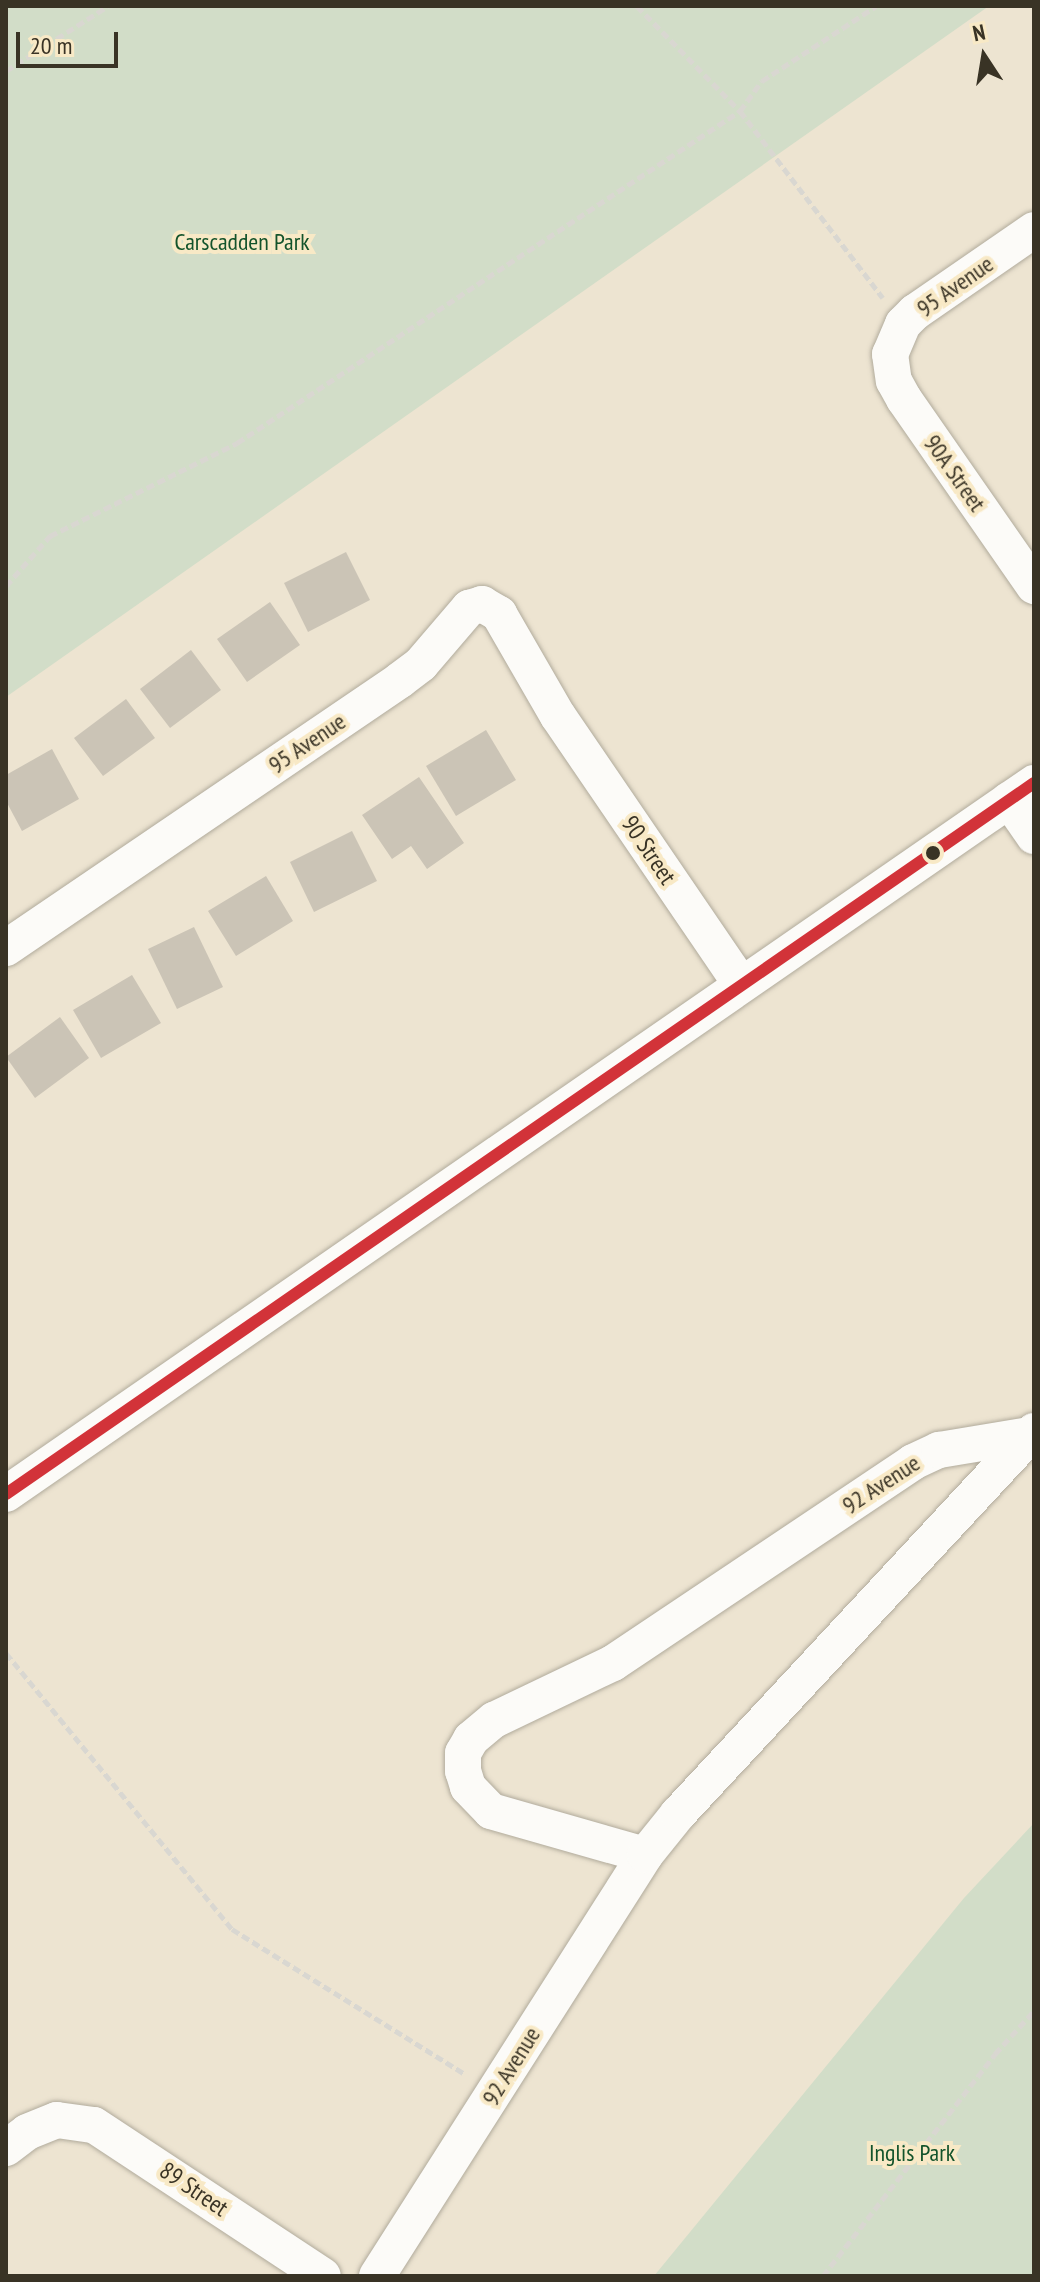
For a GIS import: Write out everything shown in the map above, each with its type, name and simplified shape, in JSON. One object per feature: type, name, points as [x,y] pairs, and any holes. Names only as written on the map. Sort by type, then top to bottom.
[{"type":"street","name":"95 Avenue","points":[[896,339],[915,312],[1034,230]]},
{"type":"street","name":"90A Street","points":[[896,339],[894,381],[904,399],[1034,586]]},
{"type":"street","name":"95 Avenue","points":[[6,948],[400,680],[421,664],[474,606],[486,605],[499,614],[558,716]]},
{"type":"street","name":"90 Street","points":[[558,716],[741,984]]},
{"type":"street","points":[[6,1494],[1022,791],[1034,836]]},
{"type":"street","name":"92 Avenue","points":[[645,1855],[491,1811],[468,1787],[463,1771],[463,1753],[471,1739],[494,1720],[613,1663],[913,1462],[939,1450],[1032,1433]]},
{"type":"street","name":"92 Avenue","points":[[377,2276],[645,1855],[688,1802],[1032,1433]]},
{"type":"street","name":"89 Street","points":[[6,2148],[27,2132],[57,2120],[76,2121],[107,2131],[323,2276]]},
{"type":"path","points":[[6,71],[108,6]]},
{"type":"path","points":[[637,6],[740,111],[769,148],[896,339]]},
{"type":"path","points":[[6,586],[50,536],[237,443],[740,111],[762,81],[876,6]]},
{"type":"path","points":[[6,1653],[232,1929],[495,2092]]},
{"type":"path","points":[[823,2276],[995,2054],[1034,2011]]},
{"type":"green space","name":"Carscadden Park","points":[[6,6],[989,6],[6,697]]},
{"type":"green space","name":"Inglis Park","points":[[1034,1823],[1034,2276],[654,2276],[964,1898]]},
{"type":"building","points":[[346,552],[370,600],[308,632],[284,583]]},
{"type":"building","points":[[270,602],[300,645],[247,682],[217,639]]},
{"type":"building","points":[[191,650],[221,690],[170,728],[140,689]]},
{"type":"building","points":[[126,699],[155,738],[103,776],[74,738]]},
{"type":"building","points":[[486,730],[516,780],[456,816],[426,766]]},
{"type":"building","points":[[52,749],[79,799],[22,831],[6,801],[6,775]]},
{"type":"building","points":[[419,777],[464,843],[427,869],[411,846],[392,859],[362,815]]},
{"type":"building","points":[[352,831],[377,881],[314,912],[290,862]]},
{"type":"building","points":[[266,876],[293,921],[236,956],[208,911]]},
{"type":"building","points":[[194,927],[223,987],[177,1009],[148,949]]},
{"type":"building","points":[[132,975],[161,1023],[101,1058],[73,1010]]},
{"type":"building","points":[[60,1017],[89,1058],[35,1098],[6,1057]]},
{"type":"transit line","points":[[6,1494],[1034,783]]}]
